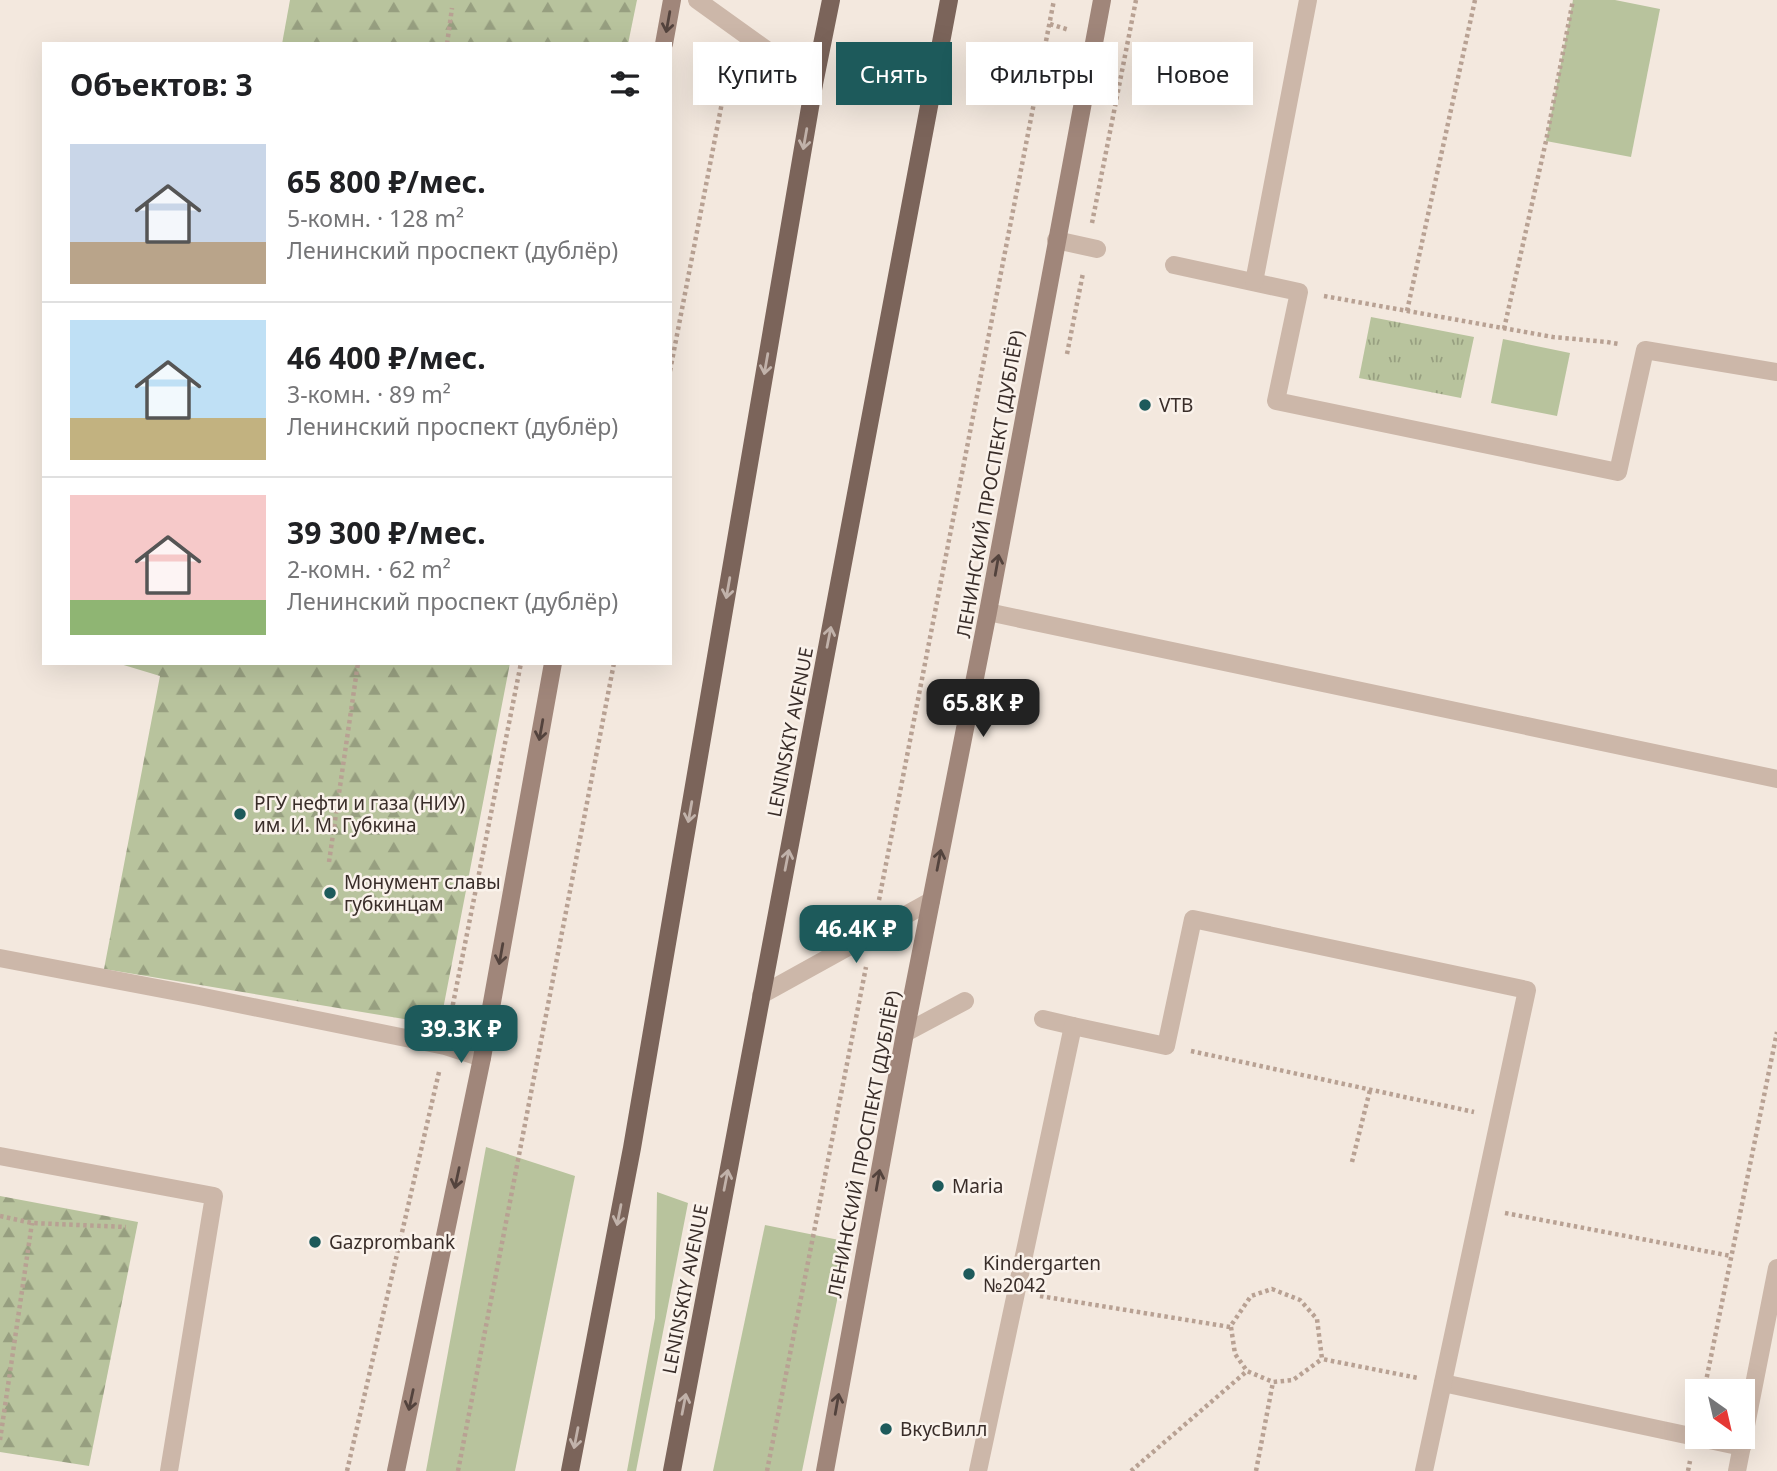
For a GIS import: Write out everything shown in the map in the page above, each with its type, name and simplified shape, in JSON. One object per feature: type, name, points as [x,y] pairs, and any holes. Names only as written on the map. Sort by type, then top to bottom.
[{"type":"main road","points":[[822,44],[831,0]]},
{"type":"main road","name":"LENINSKIY AVENUE","points":[[672,1471],[949,0]]},
{"type":"main road","points":[[570,1471],[632,1147],[810,105]]},
{"type":"street","points":[[664,42],[672,0]]},
{"type":"street","points":[[697,0],[754,42]]},
{"type":"street","name":"ЛЕНИНСКИЙ ПРОСПЕКТ (ДУБЛЁР)","points":[[825,1471],[905,1033],[988,612],[1102,0]]},
{"type":"street","points":[[1254,282],[1308,0]]},
{"type":"street","points":[[1056,240],[1097,249]]},
{"type":"street","points":[[1174,265],[1299,292],[1276,401],[1618,472],[1645,349],[1777,372]]},
{"type":"street","points":[[988,612],[1777,779]]},
{"type":"street","points":[[396,1471],[482,1058],[553,665]]},
{"type":"street","points":[[761,995],[932,901]]},
{"type":"street","points":[[1043,1019],[1166,1046],[1193,919],[1527,990],[1424,1471]]},
{"type":"street","points":[[0,958],[445,1046],[482,1058]]},
{"type":"street","points":[[905,1033],[965,1002]]},
{"type":"street","points":[[978,1471],[1073,1026]]},
{"type":"street","points":[[0,1156],[214,1196],[169,1471]]},
{"type":"street","points":[[1755,1381],[1777,1268]]},
{"type":"street","points":[[1443,1383],[1685,1435]]},
{"type":"street","points":[[1737,1471],[1742,1449]]},
{"type":"path","points":[[767,1471],[1054,0]]},
{"type":"path","points":[[1407,311],[1475,0]]},
{"type":"path","points":[[1504,328],[1546,141],[1573,0]]},
{"type":"path","points":[[447,42],[452,8]]},
{"type":"path","points":[[672,361],[736,29]]},
{"type":"path","points":[[1299,292],[1553,337],[1606,342]]},
{"type":"path","points":[[329,862],[358,665]]},
{"type":"path","points":[[458,1471],[614,665]]},
{"type":"path","points":[[1706,1379],[1777,1032]]},
{"type":"path","points":[[1166,1046],[1500,1117]]},
{"type":"path","points":[[1352,1162],[1370,1090]]},
{"type":"path","points":[[1480,1209],[1731,1256]]},
{"type":"path","points":[[0,1216],[32,1223],[126,1227]]},
{"type":"path","points":[[0,1440],[32,1223]]},
{"type":"path","points":[[1322,1359],[1317,1319],[1300,1300],[1272,1289],[1251,1296],[1230,1327],[1235,1354],[1247,1371],[1272,1382],[1293,1380],[1322,1359],[1443,1383]]},
{"type":"path","points":[[1016,1293],[1230,1327]]},
{"type":"path","points":[[1131,1471],[1247,1371]]},
{"type":"path","points":[[1256,1471],[1272,1382]]},
{"type":"green space","points":[[290,0],[637,0],[628,42],[282,42]]},
{"type":"green space","points":[[1573,0],[1615,0],[1660,9],[1631,157],[1546,141]]},
{"type":"green space","points":[[1371,317],[1474,337],[1461,398],[1359,378]]},
{"type":"green space","points":[[1503,339],[1570,353],[1557,416],[1491,403]]},
{"type":"green space","points":[[124,665],[510,665],[440,1025],[104,969],[160,676]]},
{"type":"green space","points":[[486,1147],[575,1176],[515,1471],[426,1471]]},
{"type":"green space","points":[[657,1192],[688,1203],[636,1471],[627,1471],[655,1318]]},
{"type":"green space","points":[[0,1196],[138,1222],[89,1466],[0,1452]]},
{"type":"green space","points":[[765,1225],[849,1242],[802,1471],[713,1471]]},
{"type":"place","name":"VTB","points":[[1145,405]]},
{"type":"place","name":"РГУ нефти и газа (НИУ) им. И. М. Губкина","points":[[240,814]]},
{"type":"place","name":"Монумент славы губкинцам","points":[[330,893]]},
{"type":"place","name":"Maria","points":[[938,1186]]},
{"type":"place","name":"Gazprombank","points":[[315,1242]]},
{"type":"place","name":"Kindergarten №2042","points":[[969,1274]]},
{"type":"place","name":"ВкусВилл","points":[[886,1429]]}]
